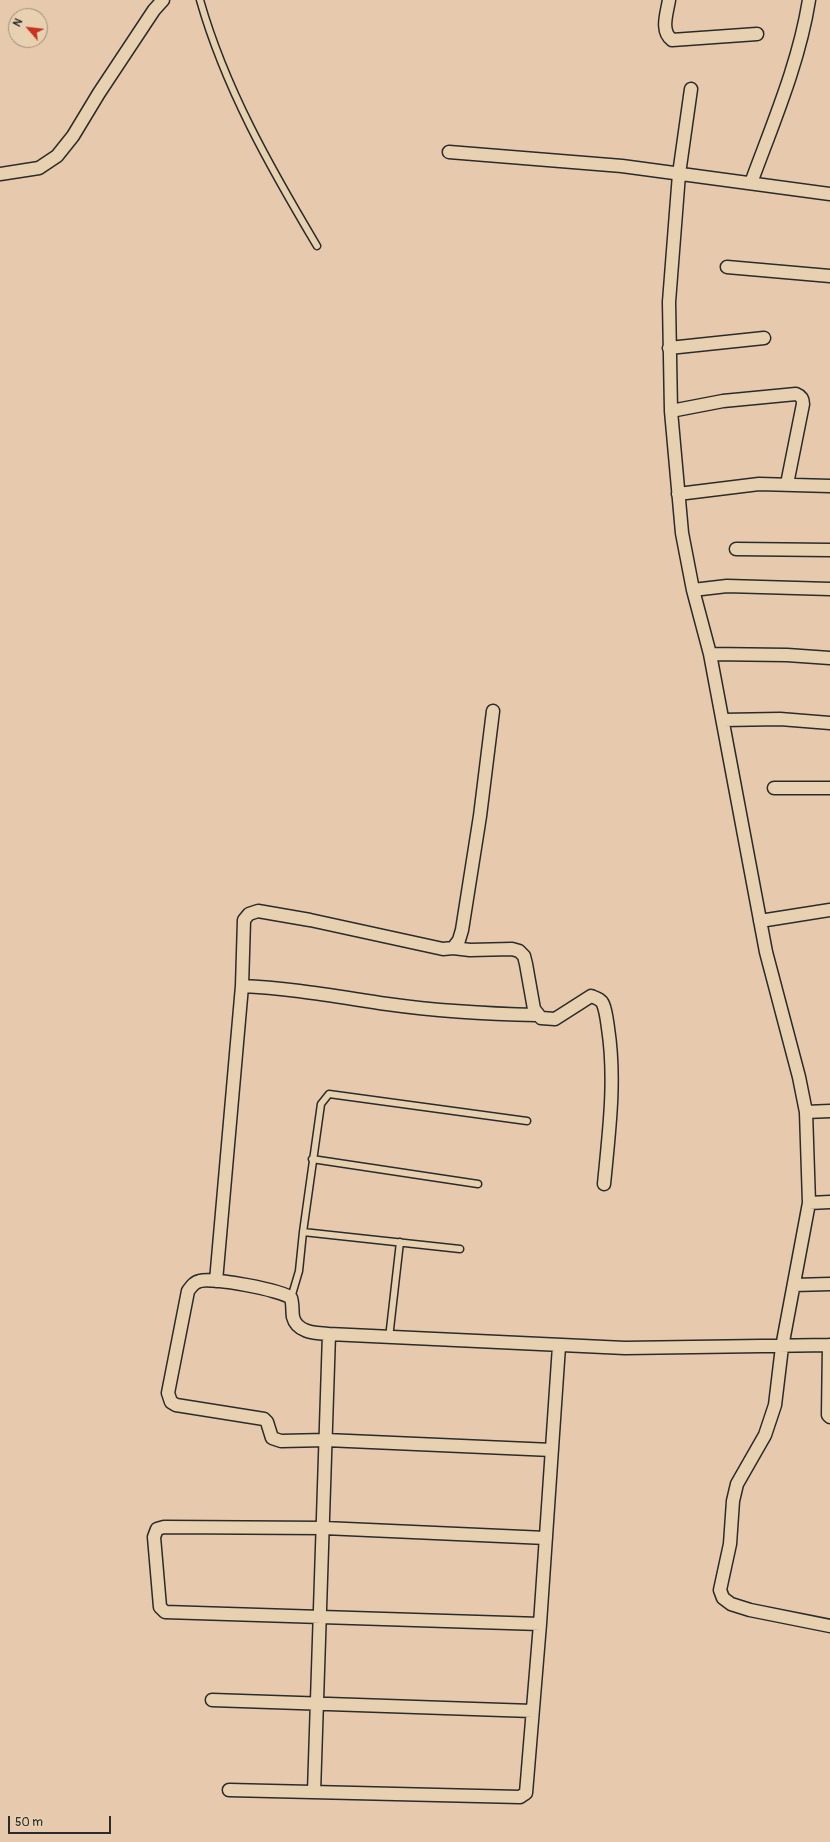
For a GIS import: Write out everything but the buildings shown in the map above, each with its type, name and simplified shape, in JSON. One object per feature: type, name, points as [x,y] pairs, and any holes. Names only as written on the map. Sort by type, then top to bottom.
[{"type":"street","points":[[0,174],[39,168],[57,156],[73,136],[99,93],[154,10],[163,0]]},
{"type":"street","points":[[669,0],[665,30],[667,36],[672,40],[757,34]]},
{"type":"street","points":[[751,183],[802,40],[809,0]]},
{"type":"street","points":[[692,89],[679,174],[669,302],[671,411],[682,533],[693,590],[710,654],[766,952],[799,1077],[806,1112],[810,1203],[782,1347],[775,1405],[765,1435],[742,1473],[735,1492],[730,1544],[720,1590],[725,1600],[731,1604],[750,1610],[830,1626]]},
{"type":"street","points":[[449,152],[622,166],[830,194]]},
{"type":"street","points":[[727,267],[830,276]]},
{"type":"street","points":[[669,348],[764,338]]},
{"type":"street","points":[[671,411],[722,401],[800,395],[803,399],[803,404],[787,484]]},
{"type":"street","points":[[678,494],[759,484],[830,486]]},
{"type":"street","points":[[736,549],[830,550]]},
{"type":"street","points":[[693,590],[727,586],[830,589]]},
{"type":"street","points":[[710,654],[787,655],[830,658]]},
{"type":"street","points":[[453,948],[459,940],[462,930],[480,816],[493,711]]},
{"type":"street","points":[[722,720],[780,719],[830,722]]},
{"type":"street","points":[[774,788],[830,788]]},
{"type":"street","points":[[760,921],[830,910]]},
{"type":"street","points":[[216,1281],[242,986],[244,920],[249,914],[258,911],[310,920],[443,949],[453,948],[519,951],[524,956],[534,1009],[537,1015]]},
{"type":"street","points":[[242,986],[290,989],[438,1010],[537,1015],[541,1018],[555,1019],[591,996],[598,998],[603,1003],[610,1040],[612,1074],[611,1110],[604,1184]]},
{"type":"street","points":[[806,1112],[830,1112]]},
{"type":"street","points":[[810,1203],[830,1202]]},
{"type":"street","points":[[552,1450],[326,1440],[276,1440],[270,1434],[267,1422],[264,1419],[185,1406],[171,1402],[168,1393],[188,1291],[193,1285],[200,1281],[216,1281],[281,1292],[291,1298],[294,1320],[299,1327],[310,1332],[329,1334],[559,1346],[678,1348],[830,1345],[828,1415],[830,1417]]},
{"type":"street","points":[[794,1285],[830,1284]]},
{"type":"street","points":[[314,1792],[324,1528],[329,1334]]},
{"type":"street","points":[[229,1790],[520,1797],[527,1791],[559,1346]]},
{"type":"street","points":[[540,1624],[165,1612],[160,1607],[154,1537],[157,1530],[164,1527],[324,1528],[546,1538]]},
{"type":"street","points":[[212,1700],[532,1711]]},
{"type":"lane","points":[[200,0],[207,26],[226,76],[251,130],[283,189],[317,246]]},
{"type":"lane","points":[[291,1298],[299,1271],[312,1159],[321,1104],[329,1094],[527,1121]]},
{"type":"lane","points":[[312,1159],[478,1184]]},
{"type":"lane","points":[[303,1232],[460,1249]]},
{"type":"lane","points":[[389,1338],[400,1242]]}]
